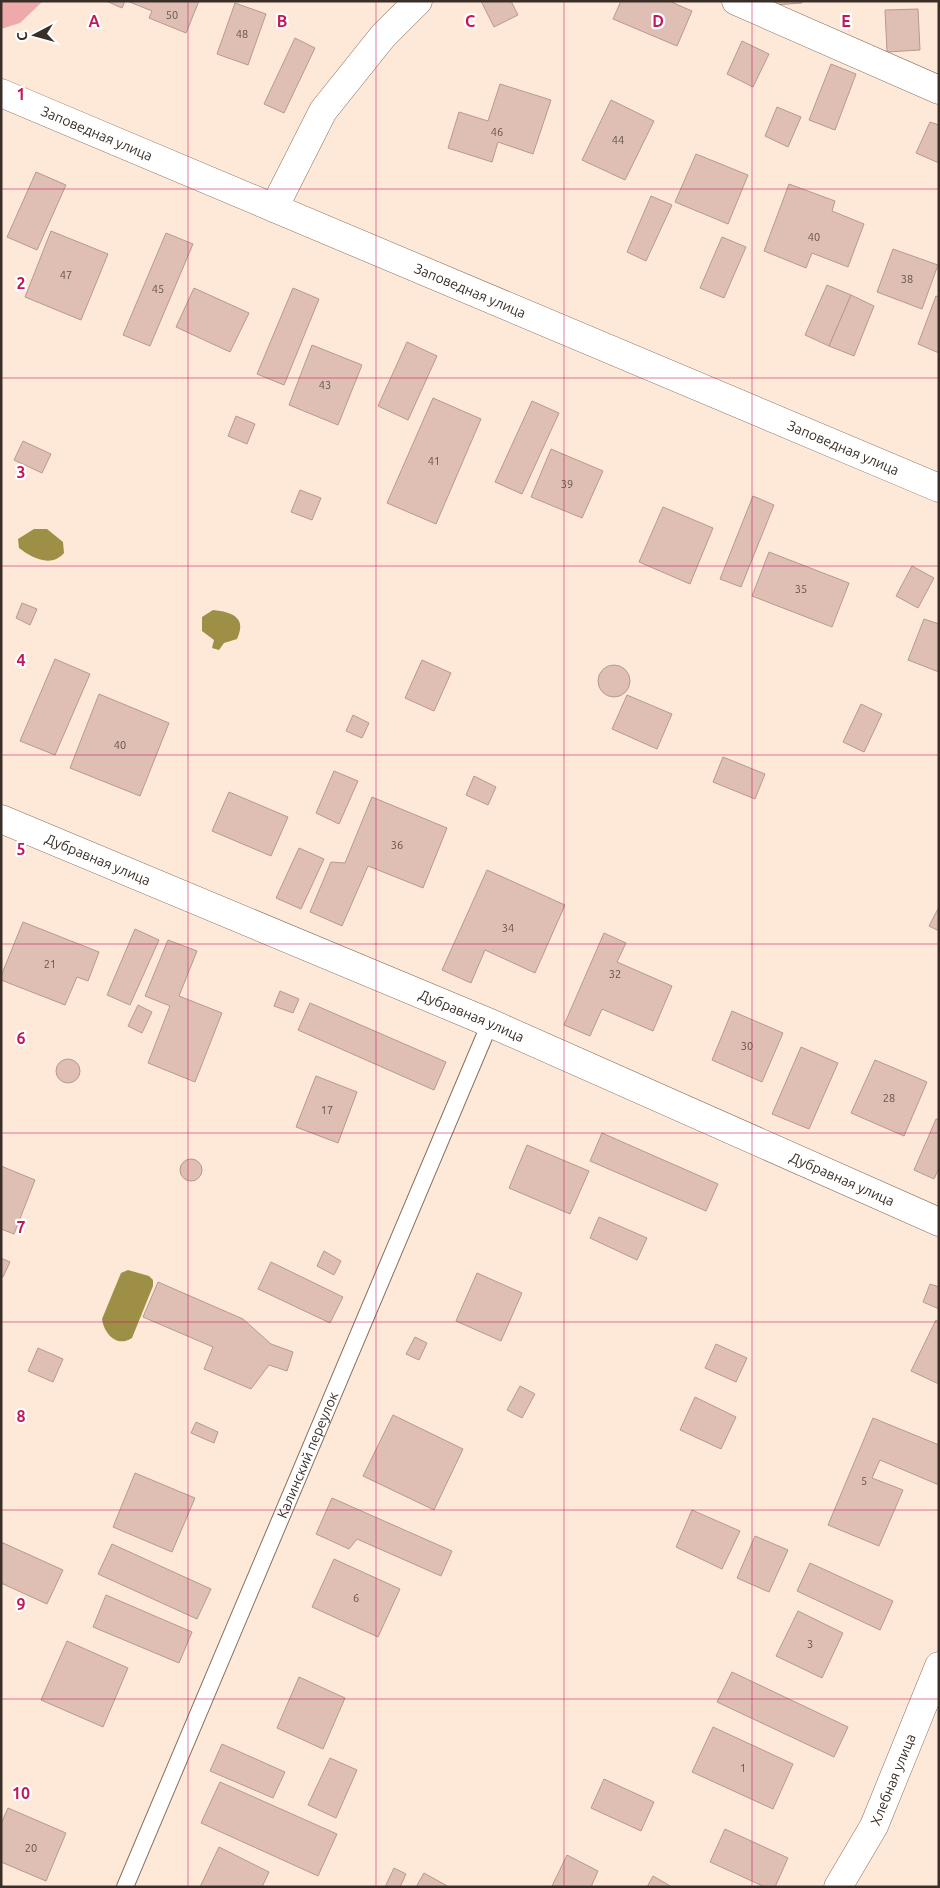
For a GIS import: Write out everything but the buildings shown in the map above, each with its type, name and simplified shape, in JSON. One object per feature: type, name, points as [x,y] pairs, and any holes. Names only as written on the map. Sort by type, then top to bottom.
[{"type":"street","points":[[274,208],[323,111],[382,36],[418,1]]},
{"type":"street","points":[[736,1],[939,90]]},
{"type":"street","name":"Заповедная улица","points":[[1,93],[939,488]]},
{"type":"street","name":"Дубравная улица","points":[[2,821],[490,1023],[939,1222]]},
{"type":"street","name":"Хлебная улица","points":[[838,1887],[874,1826],[939,1666]]},
{"type":"lane","name":"Калинский переулок","points":[[125,1887],[490,1023]]},
{"type":"shaded area","points":[[1,1],[43,1],[20,23],[1,29]]},
{"type":"shaded area","points":[[34,529],[47,529],[63,542],[64,553],[59,558],[47,561],[36,558],[19,548],[18,539]]},
{"type":"shaded area","points":[[213,610],[227,612],[236,617],[240,626],[237,639],[224,643],[219,650],[212,648],[214,640],[202,631],[202,617]]},
{"type":"shaded area","points":[[128,1270],[149,1276],[153,1280],[153,1286],[132,1338],[121,1341],[112,1338],[108,1334],[102,1319],[121,1273]]}]
